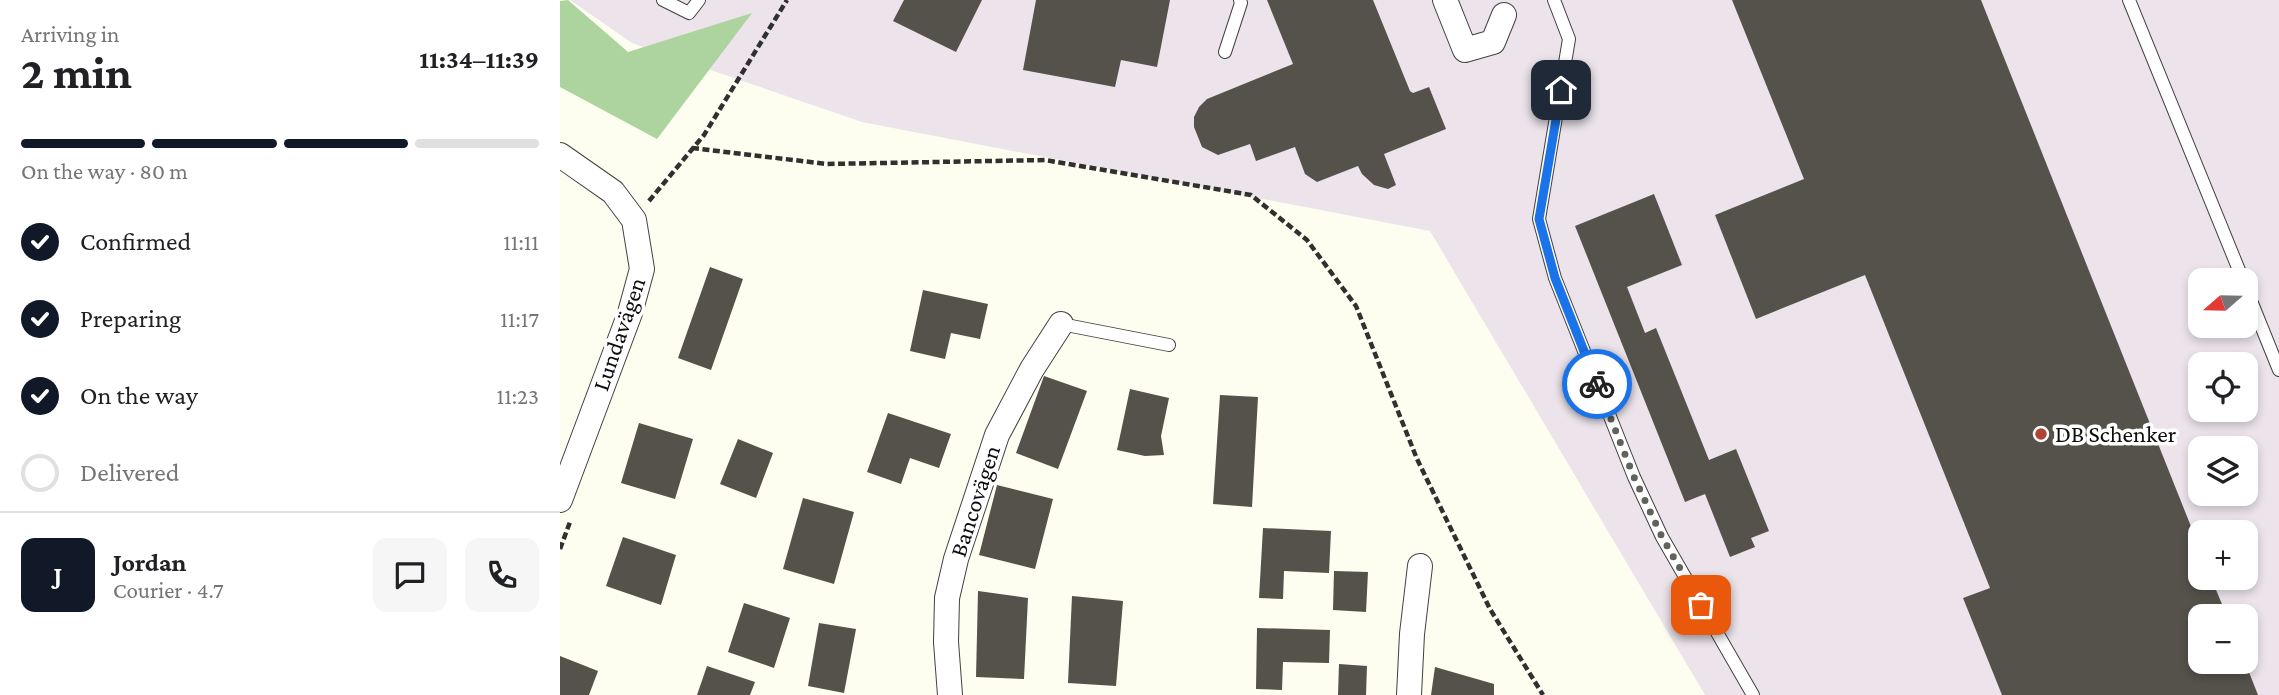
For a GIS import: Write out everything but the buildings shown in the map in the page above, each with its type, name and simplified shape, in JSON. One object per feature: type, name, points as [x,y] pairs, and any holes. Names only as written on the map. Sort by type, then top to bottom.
[{"type":"street","points":[[1445,0],[1465,50],[1493,42],[1504,15]]},
{"type":"street","name":"Lundavägen","points":[[560,155],[613,192],[634,220],[642,270],[630,313],[560,500]]},
{"type":"street","name":"Bancovägen","points":[[950,695],[946,642],[947,598],[956,559],[996,435],[1032,369],[1061,324]]},
{"type":"street","points":[[1409,695],[1412,634],[1420,566]]},
{"type":"lane","points":[[663,0],[689,13],[699,0]]},
{"type":"lane","points":[[1225,52],[1240,0]]},
{"type":"lane","points":[[1554,0],[1569,39],[1539,219],[1555,278],[1634,477],[1662,537],[1753,695]]},
{"type":"lane","points":[[2129,0],[2238,268]]},
{"type":"lane","points":[[2258,318],[2279,370]]},
{"type":"lane","points":[[1061,324],[1169,345]]},
{"type":"path","points":[[634,220],[704,135],[787,0]]},
{"type":"path","points":[[692,148],[827,164],[1045,160],[1251,195],[1307,240],[1356,306],[1417,459],[1490,609],[1542,695]]},
{"type":"shaded area","points":[[570,0],[2279,0],[2279,695],[1705,695],[1430,231],[862,122],[632,43]]},
{"type":"green space","points":[[568,0],[628,52],[752,13],[657,139],[560,87],[560,1]]},
{"type":"way so far","points":[[1597,384],[1634,477],[1662,537],[1701,605]]},
{"type":"place","name":"DB Schenker","points":[[2041,434]]},
{"type":"route","points":[[1561,90],[1539,219],[1555,278],[1597,384]]}]
